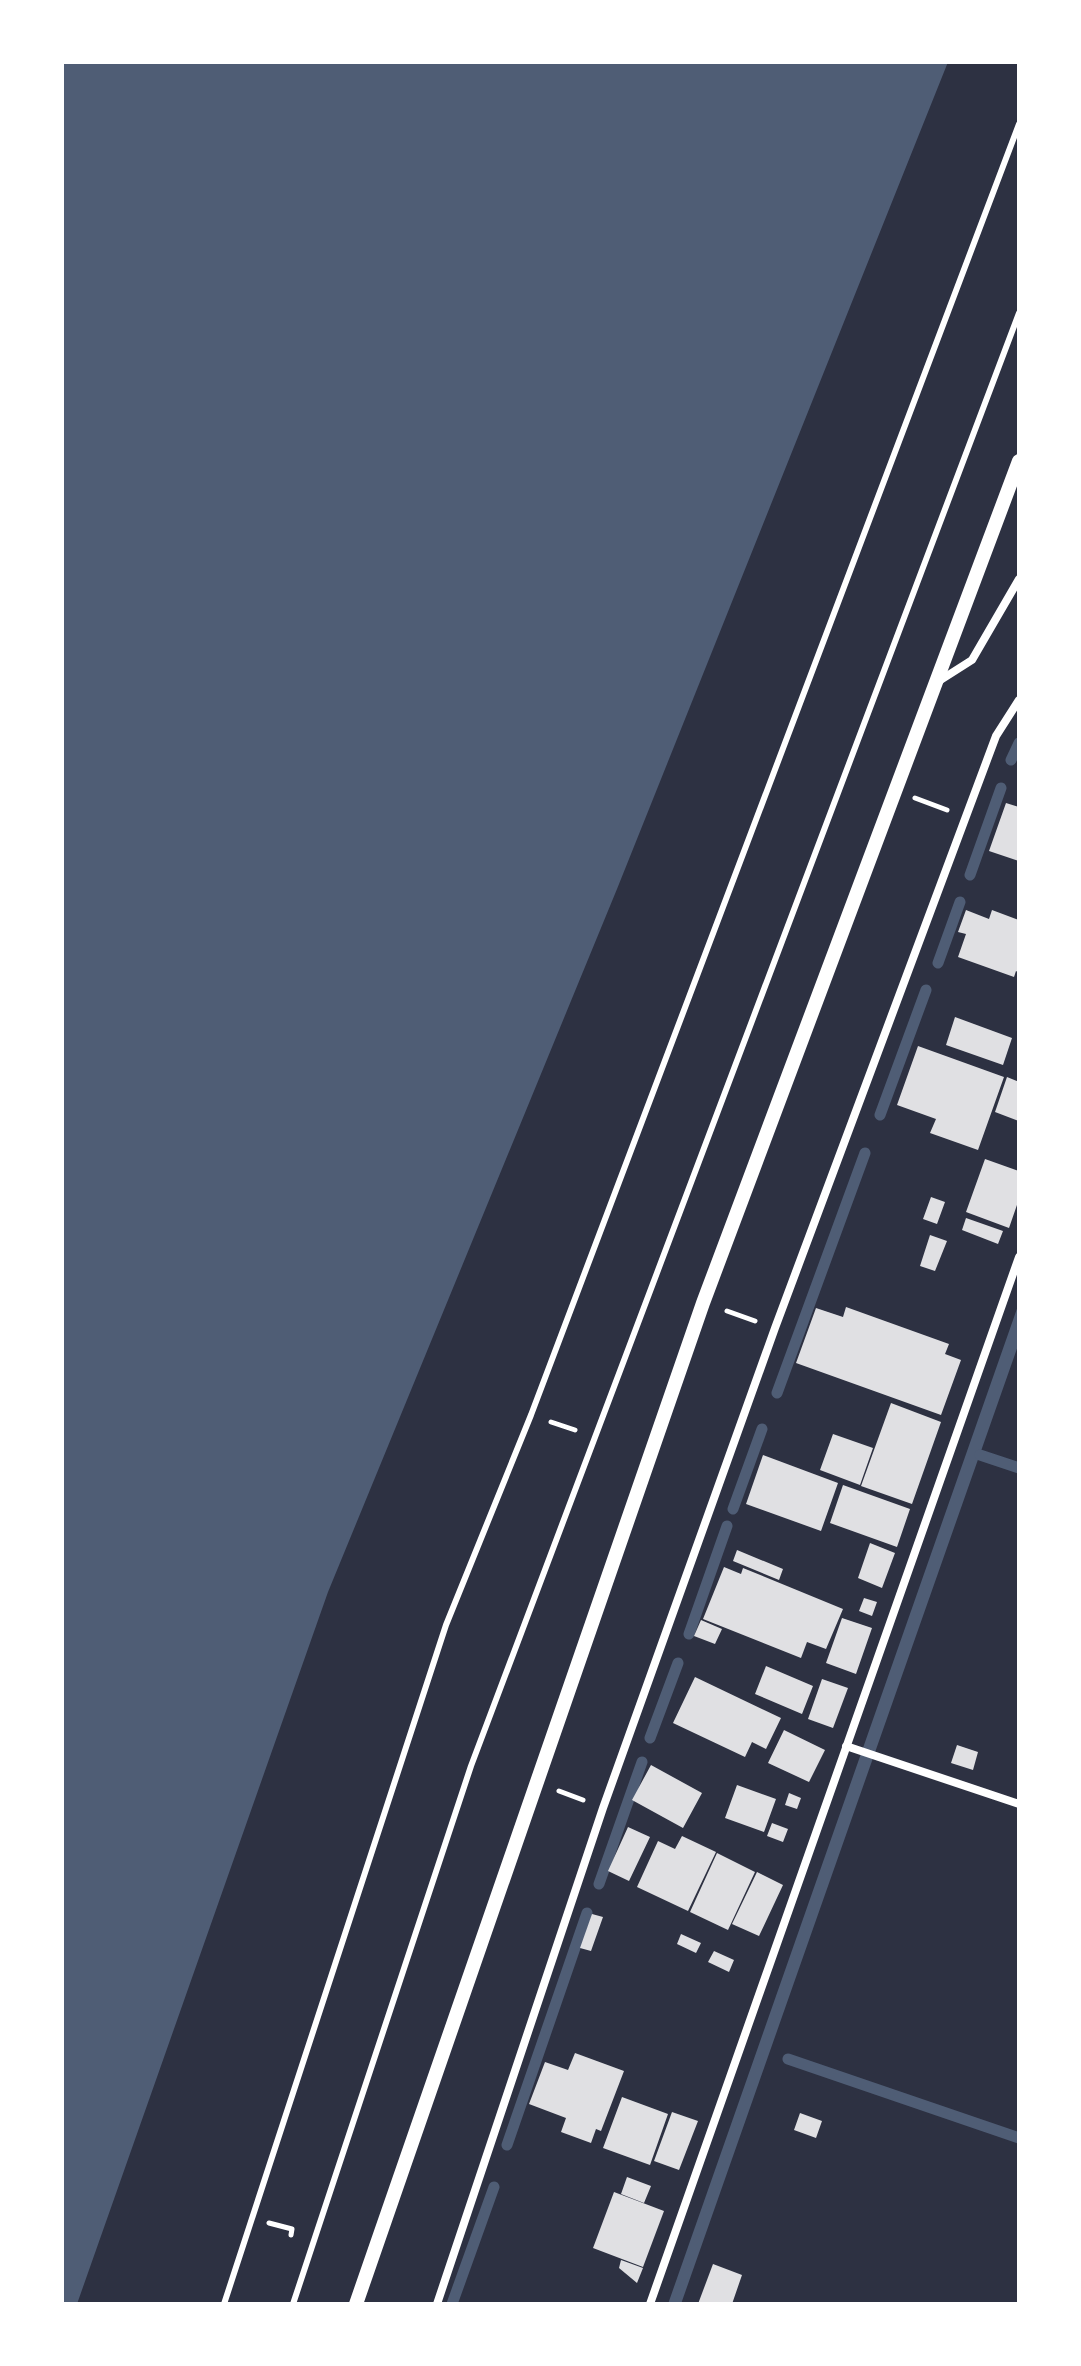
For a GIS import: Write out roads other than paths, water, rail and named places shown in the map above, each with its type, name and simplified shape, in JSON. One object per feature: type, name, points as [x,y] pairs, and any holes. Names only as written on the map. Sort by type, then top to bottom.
[{"type":"street","points":[[356,2304],[703,1303],[1019,461]]},
{"type":"street","points":[[935,683],[972,660],[1019,579]]},
{"type":"street","points":[[437,2304],[603,1808],[775,1328],[996,736],[1019,700]]},
{"type":"street","points":[[650,2304],[1019,1257]]},
{"type":"street","points":[[846,1746],[1019,1804]]},
{"type":"lane","points":[[224,2304],[446,1625],[531,1415],[1019,124]]},
{"type":"lane","points":[[293,2304],[471,1766],[1019,313]]},
{"type":"water","points":[[62,62],[948,62],[617,889],[328,1592],[77,2304],[62,2304]]},
{"type":"water","points":[[1019,1303],[1019,1343],[681,2304],[668,2304]]},
{"type":"waterway","points":[[1011,760],[1019,743]]},
{"type":"waterway","points":[[970,875],[1001,788]]},
{"type":"waterway","points":[[938,963],[960,902]]},
{"type":"waterway","points":[[880,1115],[926,990]]},
{"type":"waterway","points":[[777,1393],[865,1153]]},
{"type":"waterway","points":[[733,1509],[762,1429]]},
{"type":"waterway","points":[[980,1455],[1019,1468]]},
{"type":"waterway","points":[[689,1634],[727,1526]]},
{"type":"waterway","points":[[650,1738],[678,1663]]},
{"type":"waterway","points":[[599,1884],[642,1762]]},
{"type":"waterway","points":[[507,2145],[587,1913]]},
{"type":"waterway","points":[[788,2059],[1019,2138]]},
{"type":"waterway","points":[[452,2304],[494,2187]]}]
